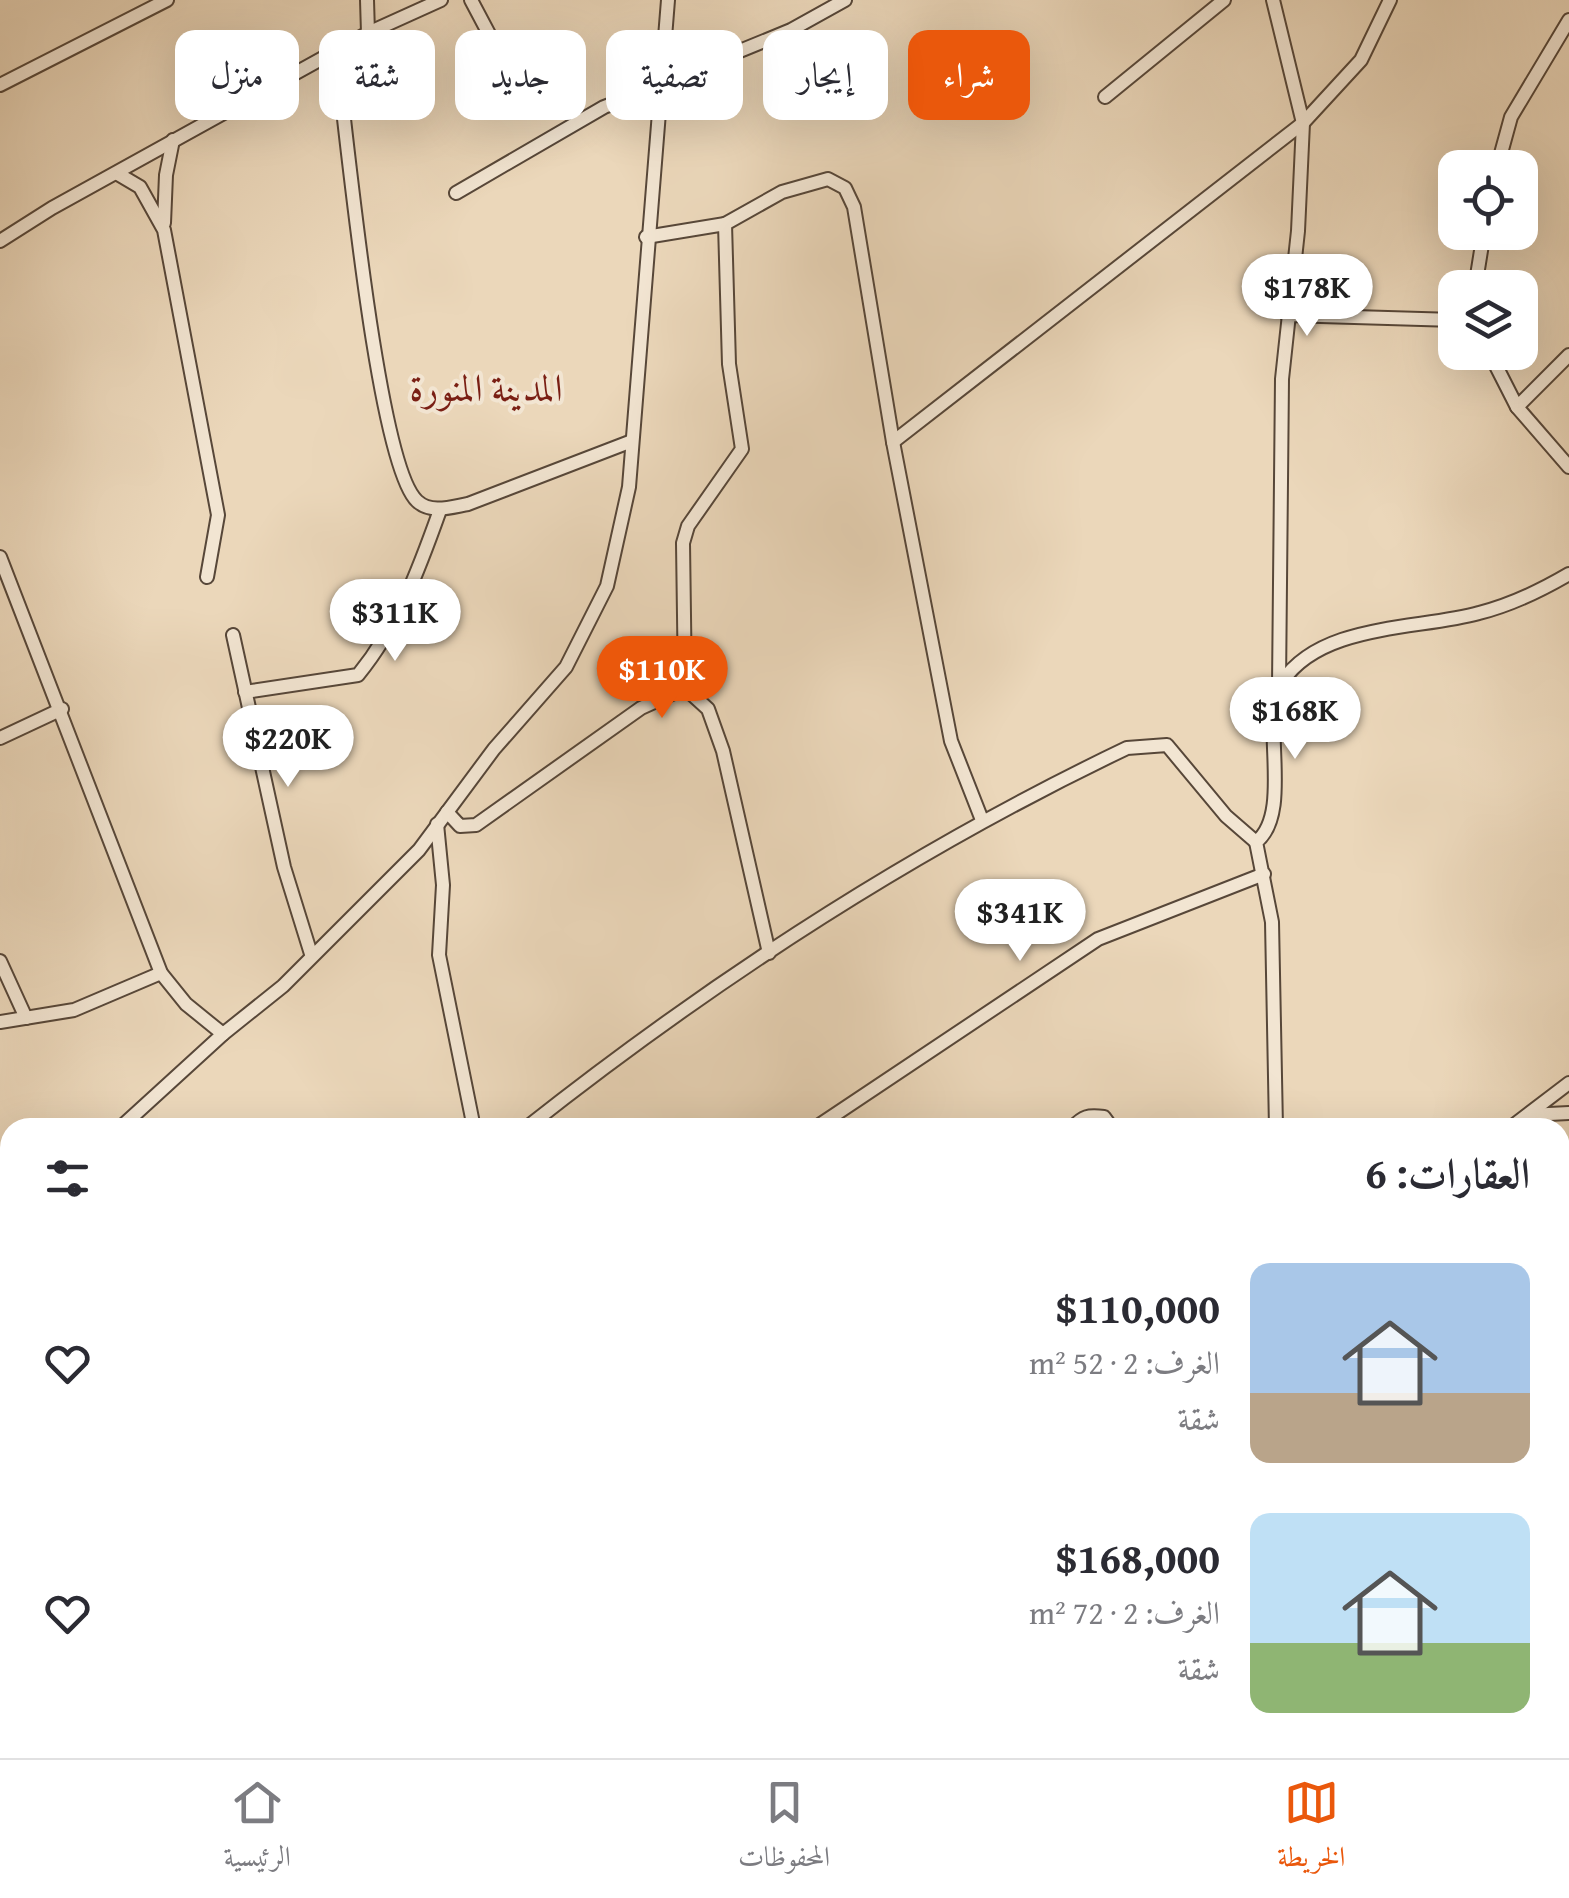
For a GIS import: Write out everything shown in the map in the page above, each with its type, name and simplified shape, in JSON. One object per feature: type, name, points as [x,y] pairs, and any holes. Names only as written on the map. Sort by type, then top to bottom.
[{"type":"street","points":[[0,85],[167,0]]},
{"type":"street","points":[[366,0],[368,30]]},
{"type":"street","points":[[375,30],[441,0]]},
{"type":"street","points":[[471,0],[487,30]]},
{"type":"street","points":[[664,30],[668,0]]},
{"type":"street","points":[[743,49],[791,30],[845,0]]},
{"type":"street","points":[[1105,96],[1224,0]]},
{"type":"street","points":[[1256,842],[1270,827],[1274,806],[1282,380],[1298,232],[1303,123],[1273,0]]},
{"type":"street","points":[[892,442],[1303,123],[1361,60],[1390,0]]},
{"type":"street","points":[[1502,150],[1512,117],[1569,20]]},
{"type":"street","points":[[0,241],[319,60]]},
{"type":"street","points":[[456,194],[606,106]]},
{"type":"street","points":[[345,120],[384,416],[408,491],[421,505],[440,510],[468,504],[632,441]]},
{"type":"street","points":[[131,1118],[223,1034],[283,986],[419,850],[494,749],[566,668],[589,624],[620,540],[632,441],[655,120]]},
{"type":"street","points":[[174,140],[166,176],[164,230],[218,514],[207,577]]},
{"type":"street","points":[[118,174],[140,187],[164,230]]},
{"type":"street","points":[[646,237],[725,224],[806,183],[828,179],[845,188],[854,206],[892,442],[951,741],[982,820]]},
{"type":"street","points":[[725,224],[729,364],[742,449],[688,526],[683,543],[684,688],[708,709],[723,750],[769,953]]},
{"type":"street","points":[[1287,315],[1438,319]]},
{"type":"street","points":[[1518,408],[1569,355]]},
{"type":"street","points":[[1498,370],[1518,408],[1569,466]]},
{"type":"street","points":[[245,692],[358,676],[381,647],[415,580],[440,510]]},
{"type":"street","points":[[0,557],[62,708],[160,973],[186,1004],[223,1034]]},
{"type":"street","points":[[1279,685],[1298,663],[1353,637],[1475,614],[1536,593],[1569,574]]},
{"type":"street","points":[[233,635],[284,868],[311,954]]},
{"type":"street","points":[[447,812],[460,826],[476,825],[641,708],[684,688]]},
{"type":"street","points":[[0,738],[62,708]]},
{"type":"street","points":[[539,1118],[673,1018],[905,864],[982,820],[1127,748],[1156,743],[1178,754],[1226,816],[1256,842],[1264,874],[1276,995],[1276,1118]]},
{"type":"street","points":[[437,824],[443,885],[439,956],[472,1118]]},
{"type":"street","points":[[830,1118],[1098,939],[1264,874]]},
{"type":"street","points":[[0,962],[26,1018]]},
{"type":"street","points":[[0,1022],[74,1010],[160,973]]},
{"type":"street","points":[[1523,1118],[1569,1083]]},
{"type":"street","points":[[1527,1115],[1569,1113]]},
{"type":"district","name":"المدينة المنورة","points":[[486,388]]}]
